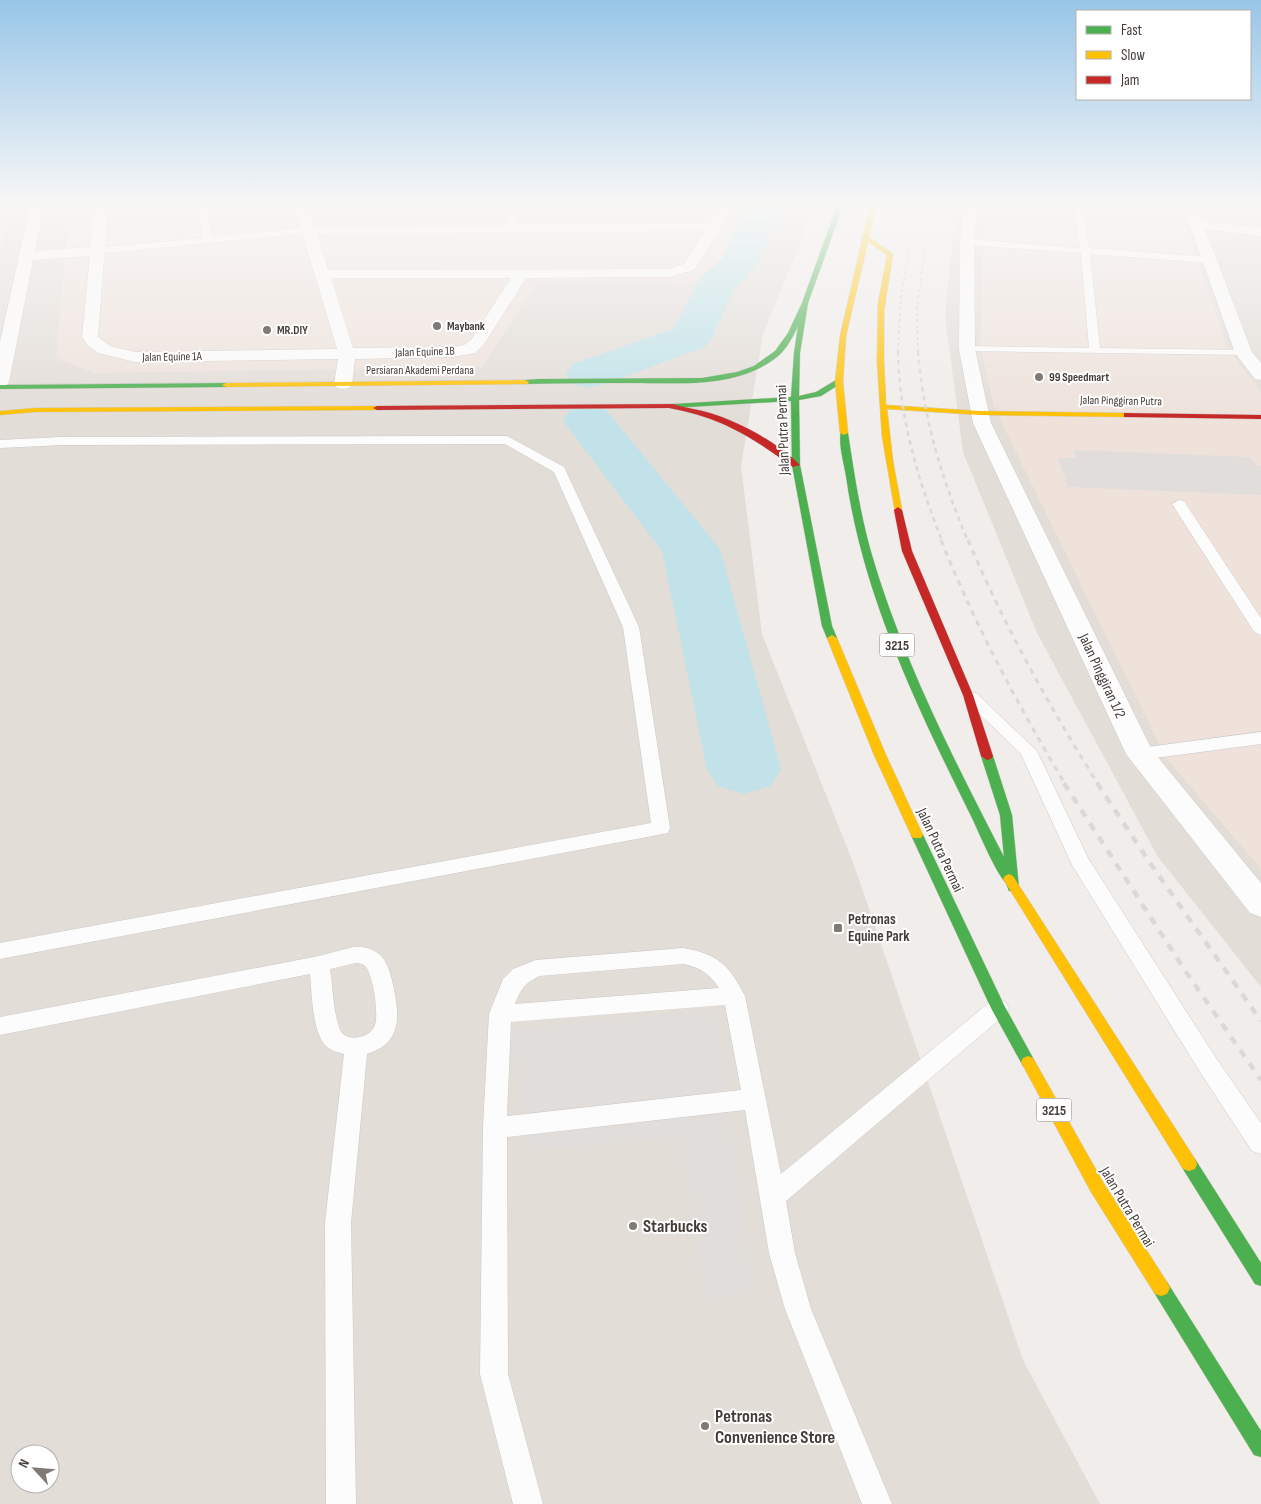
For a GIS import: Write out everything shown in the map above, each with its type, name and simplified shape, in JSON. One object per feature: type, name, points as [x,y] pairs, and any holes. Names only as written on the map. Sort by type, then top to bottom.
[{"type":"street","points":[[0,382],[6,320],[20,276]]},
{"type":"street","name":"Jalan Equine 1A","points":[[95,276],[90,337],[94,344],[113,353],[135,357],[347,355]]},
{"type":"street","points":[[324,276],[347,355],[343,384]]},
{"type":"street","name":"Jalan Equine 1B","points":[[347,355],[453,352],[469,349],[477,343],[520,276]]},
{"type":"street","name":"Jalan Putra Permai","points":[[815,276],[805,303],[797,353],[795,399],[796,465],[827,626],[880,754],[998,1008],[1097,1188],[1261,1448]]},
{"type":"street","name":"3215","points":[[857,276],[843,336],[839,382],[847,465],[867,557],[892,634],[951,766],[1014,888],[1261,1278]]},
{"type":"street","points":[[886,276],[881,310],[880,365],[884,407],[890,425],[890,471],[907,551],[968,695],[1006,815],[1014,888]]},
{"type":"street","name":"Jalan Pinggiran 1/2","points":[[967,276],[967,349],[975,420],[1140,754],[1261,905]]},
{"type":"street","points":[[1215,276],[1244,354],[1261,375]]},
{"type":"street","name":"Persiaran Akademi Perdana","points":[[0,387],[704,380],[724,377],[761,364],[774,355],[780,350],[805,303]]},
{"type":"street","points":[[0,413],[44,410],[669,406],[810,397],[823,393],[839,382]]},
{"type":"street","points":[[669,406],[694,410],[730,421],[757,436],[796,465]]},
{"type":"street","points":[[884,407],[975,420]]},
{"type":"street","name":"Jalan Pinggiran Putra","points":[[975,420],[1261,417]]},
{"type":"street","name":"Jalan Pinggiran Putra","points":[[975,420],[1074,426]]},
{"type":"lane","points":[[1087,276],[1094,351]]},
{"type":"lane","points":[[967,349],[1244,354]]},
{"type":"lane","points":[[0,444],[62,441],[507,440],[559,470],[631,627],[661,828],[0,951]]},
{"type":"lane","points":[[1179,504],[1261,630]]},
{"type":"lane","points":[[968,695],[1028,751],[1079,860],[1203,1057],[1261,1143]]},
{"type":"lane","points":[[1140,754],[1261,738]]},
{"type":"lane","points":[[0,1026],[359,955],[367,956],[378,966],[388,1018],[382,1034],[375,1040],[366,1045],[356,1047],[338,1044],[332,1038],[328,1031],[319,964]]},
{"type":"lane","points":[[528,1504],[494,1374],[495,1128],[500,1014],[511,985],[522,975],[536,968],[683,956],[699,958],[712,964],[724,976],[734,996],[755,1099],[782,1253],[798,1309],[877,1504]]},
{"type":"lane","points":[[500,1014],[734,996]]},
{"type":"lane","points":[[773,1196],[998,1008]]},
{"type":"lane","points":[[341,1504],[338,1222],[356,1047]]},
{"type":"lane","points":[[495,1128],[755,1099]]},
{"type":"shaded area","points":[[0,276],[786,276],[763,334],[741,466],[762,634],[854,865],[1023,1360],[1100,1504],[0,1504]]},
{"type":"shaded area","points":[[63,276],[703,276],[691,283],[538,281],[482,367],[94,373],[56,358]]},
{"type":"shaded area","points":[[949,276],[1261,276],[1261,987],[1158,857],[1037,633],[963,452],[945,317]]},
{"type":"shaded area","points":[[982,276],[1203,276],[1228,349],[1261,392],[1261,869],[1166,758],[994,407],[980,344]]},
{"type":"shaded area","points":[[1073,450],[1250,457],[1256,466],[1261,466],[1261,495],[1068,487],[1058,458],[1076,458]]},
{"type":"shaded area","points":[[716,1009],[753,1288],[706,1303],[682,1137],[531,1150],[509,1030]]},
{"type":"waterway","points":[[589,374],[690,338],[716,285],[726,276]]},
{"type":"waterway","points":[[588,421],[691,549],[744,769]]},
{"type":"railway","points":[[898,352],[901,297],[904,276]]},
{"type":"railway","points":[[918,352],[917,309],[921,276]]},
{"type":"railway","points":[[918,351],[924,400],[935,448],[950,495],[968,541]]},
{"type":"railway","points":[[898,352],[902,400],[911,448],[925,495],[942,541]]},
{"type":"railway","points":[[941,540],[968,603],[998,664],[1065,784]]},
{"type":"railway","points":[[968,540],[1028,665],[1098,784]]},
{"type":"railway","points":[[1064,783],[1186,972],[1261,1080]]},
{"type":"railway","points":[[1097,783],[1150,863],[1261,1021]]},
{"type":"traffic: fast","points":[[815,276],[805,303],[797,353],[795,399],[796,465],[827,626],[832,638]]},
{"type":"traffic: fast","points":[[525,382],[683,381],[721,378],[739,374],[756,367],[778,353],[792,333],[805,303]]},
{"type":"traffic: fast","points":[[795,399],[818,394],[839,382]]},
{"type":"traffic: fast","points":[[0,387],[226,385]]},
{"type":"traffic: fast","points":[[673,406],[795,399]]},
{"type":"traffic: fast","points":[[844,433],[852,493],[866,551],[884,608],[905,664],[929,718],[1009,879]]},
{"type":"traffic: fast","points":[[987,756],[1006,815],[1013,888]]},
{"type":"traffic: fast","points":[[917,835],[998,1008],[1028,1062]]},
{"type":"traffic: fast","points":[[1189,1164],[1261,1278]]},
{"type":"traffic: fast","points":[[1161,1288],[1261,1448]]},
{"type":"traffic: slow","points":[[844,433],[839,382],[843,336],[857,276]]},
{"type":"traffic: slow","points":[[886,276],[880,336],[881,386],[889,461],[898,510]]},
{"type":"traffic: slow","points":[[226,385],[525,382]]},
{"type":"traffic: slow","points":[[884,407],[980,413],[1127,415]]},
{"type":"traffic: slow","points":[[0,413],[35,410],[377,408]]},
{"type":"traffic: slow","points":[[832,638],[880,755],[917,835]]},
{"type":"traffic: slow","points":[[1009,879],[1189,1164]]},
{"type":"traffic: slow","points":[[1028,1062],[1097,1187],[1161,1288]]},
{"type":"traffic: jam","points":[[669,406],[707,414],[737,426],[796,465]]},
{"type":"traffic: jam","points":[[377,408],[673,406]]},
{"type":"traffic: jam","points":[[1127,415],[1261,417]]},
{"type":"traffic: jam","points":[[898,510],[907,551],[968,695],[987,756]]},
{"type":"place","name":"Maybank","points":[[437,326]]},
{"type":"place","name":"MR.DIY","points":[[267,330]]},
{"type":"place","name":"99 Speedmart","points":[[1039,377]]},
{"type":"place","name":"Petronas Equine Park","points":[[838,928]]},
{"type":"place","name":"Starbucks","points":[[633,1226]]},
{"type":"place","name":"Petronas Convenience Store","points":[[705,1426]]}]
